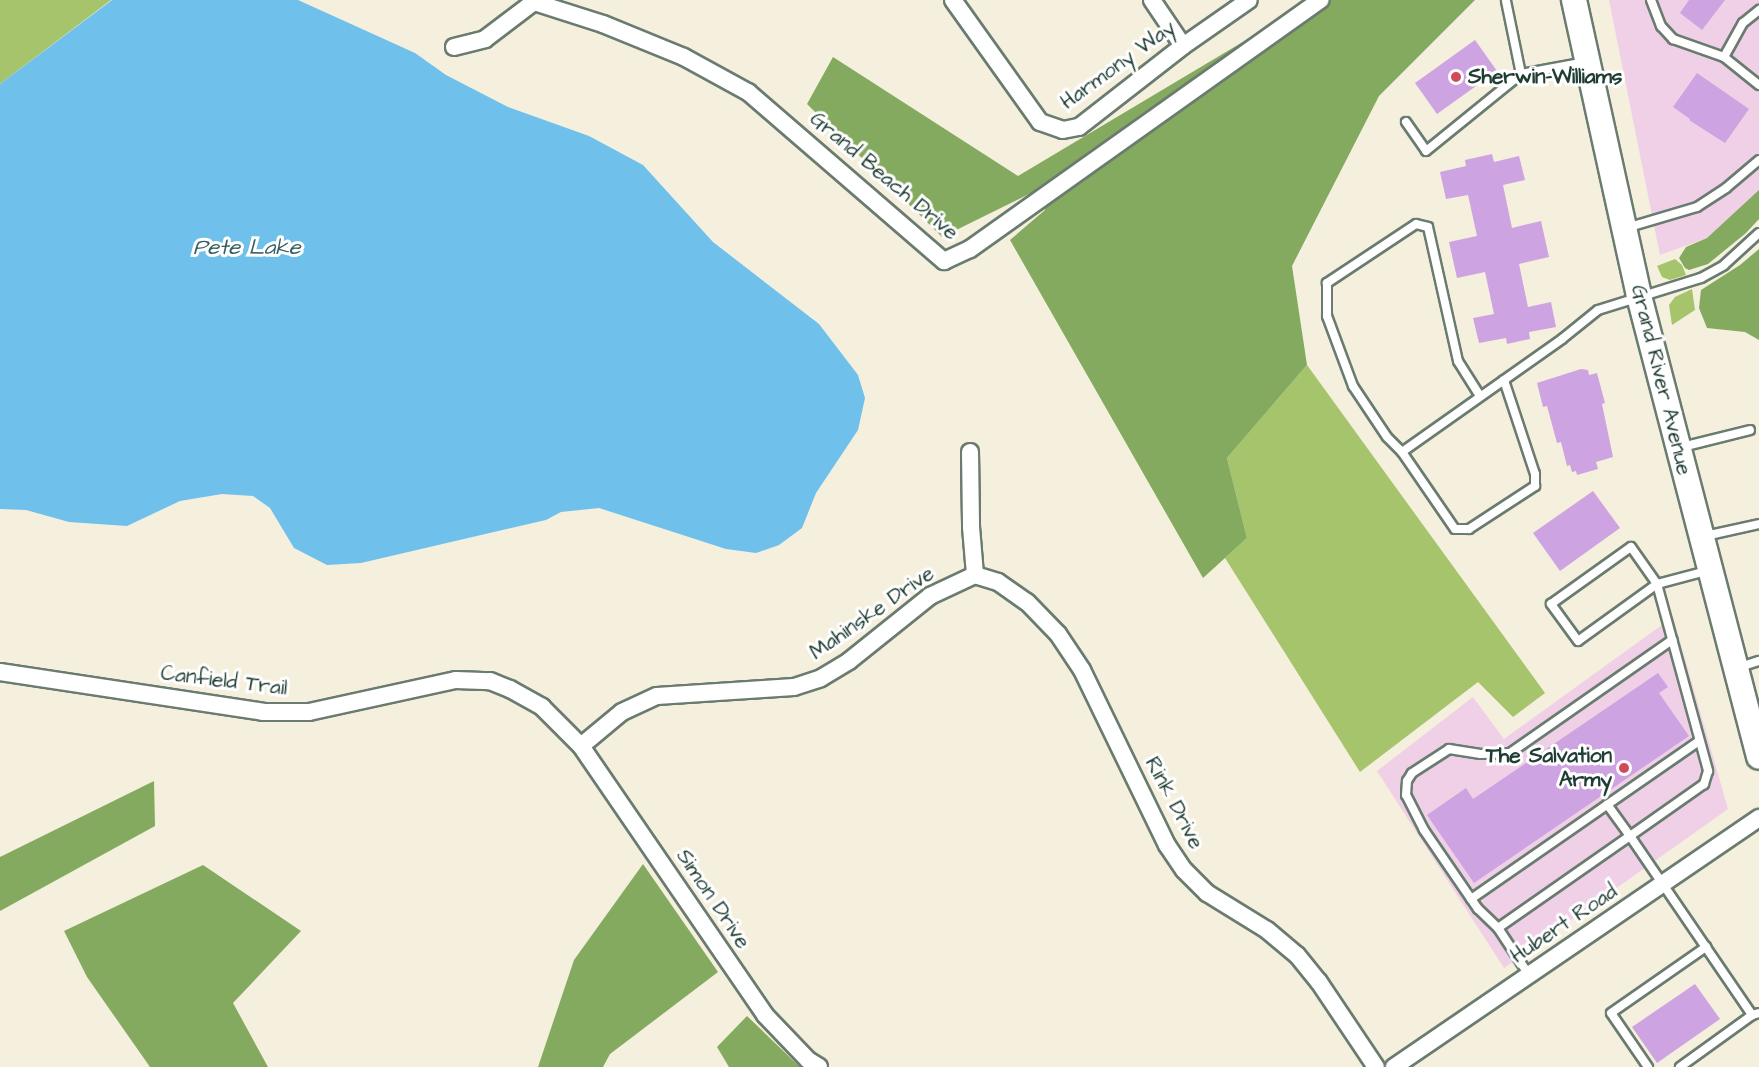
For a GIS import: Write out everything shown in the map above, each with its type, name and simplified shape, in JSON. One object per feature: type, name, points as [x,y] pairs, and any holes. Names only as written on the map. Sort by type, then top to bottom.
[{"type":"main road","name":"Grand River Avenue","points":[[1574,0],[1623,229],[1701,537],[1710,570],[1748,665],[1759,757]]},
{"type":"street","name":"Harmony Way","points":[[952,0],[1040,122],[1063,130],[1079,127],[1183,46],[1249,0]]},
{"type":"street","points":[[1152,0],[1183,46]]},
{"type":"street","name":"Grand Beach Drive","points":[[454,47],[485,39],[534,2],[603,24],[684,57],[748,92],[944,261],[970,249],[1320,0]]},
{"type":"street","points":[[970,452],[971,527],[975,575]]},
{"type":"street","name":"Mahinske Drive","points":[[581,746],[622,712],[657,696],[794,687],[821,678],[849,660],[930,596],[975,575]]},
{"type":"street","name":"Rink Drive","points":[[975,575],[998,582],[1027,602],[1058,634],[1082,670],[1167,845],[1184,870],[1207,893],[1267,930],[1297,955],[1319,981],[1376,1067]]},
{"type":"street","name":"Canfield Trail","points":[[0,672],[262,712],[309,712],[456,680],[490,681],[542,707],[581,746]]},
{"type":"street","name":"Simon Drive","points":[[581,746],[765,1015],[808,1060],[819,1067]]},
{"type":"street","name":"Hubert Road","points":[[1394,1067],[1759,819]]},
{"type":"lane","points":[[1651,0],[1661,26],[1674,39],[1724,57],[1759,85]]},
{"type":"lane","points":[[1506,1],[1521,74]]},
{"type":"lane","points":[[1724,57],[1743,22],[1759,10]]},
{"type":"lane","points":[[1406,122],[1426,151],[1521,74],[1586,62]]},
{"type":"lane","points":[[1623,229],[1697,207],[1726,188],[1759,160]]},
{"type":"lane","points":[[1480,396],[1458,361],[1428,227],[1416,224],[1327,283],[1327,316],[1353,386],[1387,437],[1402,452],[1455,529],[1469,530],[1535,486],[1535,474],[1504,380]]},
{"type":"lane","points":[[1402,452],[1563,339],[1598,310],[1688,283],[1714,272],[1745,249],[1759,233]]},
{"type":"lane","points":[[1678,448],[1750,430]]},
{"type":"lane","points":[[1701,537],[1759,524]]},
{"type":"lane","points":[[1498,928],[1704,784],[1708,771],[1658,584],[1631,547],[1551,604],[1578,641],[1658,584],[1710,570]]},
{"type":"lane","points":[[1529,975],[1498,928],[1471,898],[1412,810],[1406,795],[1407,782],[1412,773],[1449,749],[1481,754],[1510,753],[1672,640]]},
{"type":"lane","points":[[1471,898],[1699,741]]},
{"type":"lane","points":[[1607,804],[1664,883],[1706,947],[1756,1014],[1680,1067]]},
{"type":"lane","points":[[1648,1067],[1611,1013],[1706,947]]},
{"type":"shaded area","points":[[1609,0],[1759,0],[1759,192],[1707,238],[1660,255]]},
{"type":"shaded area","points":[[1673,617],[1728,809],[1504,968],[1377,771],[1473,697],[1504,739]]},
{"type":"green space","points":[[0,0],[111,0],[0,84]]},
{"type":"green space","points":[[1313,0],[1475,0],[1379,96],[1292,266],[1307,365],[1227,458],[1247,538],[1203,578],[1010,240],[1045,210],[1037,190],[942,237],[807,104],[833,57],[1018,176]]},
{"type":"green space","points":[[1759,190],[1759,219],[1746,233],[1708,264],[1689,270],[1685,268],[1679,258],[1686,247],[1707,238]]},
{"type":"green space","points":[[1759,249],[1759,340],[1745,332],[1707,328],[1699,308],[1701,290],[1740,265]]},
{"type":"green space","points":[[1675,259],[1682,265],[1686,275],[1670,280],[1662,277],[1657,266]]},
{"type":"green space","points":[[1692,289],[1695,310],[1672,325],[1669,305],[1675,297]]},
{"type":"green space","points":[[1307,365],[1545,693],[1513,717],[1478,682],[1360,772],[1225,558],[1247,538],[1227,458]]},
{"type":"green space","points":[[154,781],[155,826],[0,911],[0,857]]},
{"type":"green space","points":[[643,864],[718,972],[610,1054],[603,1067],[538,1067],[574,960]]},
{"type":"green space","points":[[203,865],[301,931],[233,1003],[268,1067],[150,1067],[87,977],[64,931]]},
{"type":"green space","points":[[747,1016],[800,1067],[729,1067],[717,1047]]},
{"type":"water","name":"Pete Lake","points":[[112,0],[298,0],[415,53],[446,75],[508,107],[589,136],[643,165],[713,242],[819,324],[858,375],[865,398],[858,430],[816,493],[802,528],[779,545],[756,553],[726,549],[599,508],[561,512],[546,520],[361,563],[327,565],[294,548],[270,508],[253,496],[222,494],[180,501],[127,526],[69,522],[26,510],[0,509],[0,84]]},
{"type":"building","points":[[1689,0],[1725,0],[1702,30],[1680,13]]},
{"type":"building","name":"Sherwin-Williams","points":[[1475,40],[1497,71],[1437,114],[1415,83]]},
{"type":"building","points":[[1697,73],[1749,109],[1725,143],[1673,107]]},
{"type":"building","points":[[1492,154],[1494,162],[1519,156],[1525,180],[1503,185],[1512,228],[1541,221],[1549,257],[1519,264],[1528,307],[1551,302],[1556,327],[1529,332],[1530,339],[1507,344],[1506,338],[1479,343],[1473,318],[1494,314],[1485,272],[1457,278],[1449,242],[1477,236],[1468,195],[1446,199],[1440,172],[1466,166],[1465,160]]},
{"type":"building","points":[[1581,369],[1588,370],[1589,375],[1597,373],[1605,403],[1602,404],[1613,457],[1596,462],[1598,469],[1577,475],[1576,471],[1572,472],[1570,465],[1567,466],[1561,442],[1557,443],[1547,406],[1543,407],[1537,383]]},
{"type":"building","points":[[1593,491],[1620,528],[1560,571],[1533,533]]},
{"type":"building","points":[[1658,673],[1668,687],[1659,693],[1689,736],[1474,883],[1427,815],[1466,788],[1473,799]]},
{"type":"building","points":[[1695,984],[1720,1019],[1657,1063],[1632,1027]]},
{"type":"place","name":"Sherwin-Williams","points":[[1456,77]]},
{"type":"place","name":"The Salvation Army","points":[[1624,768]]}]
